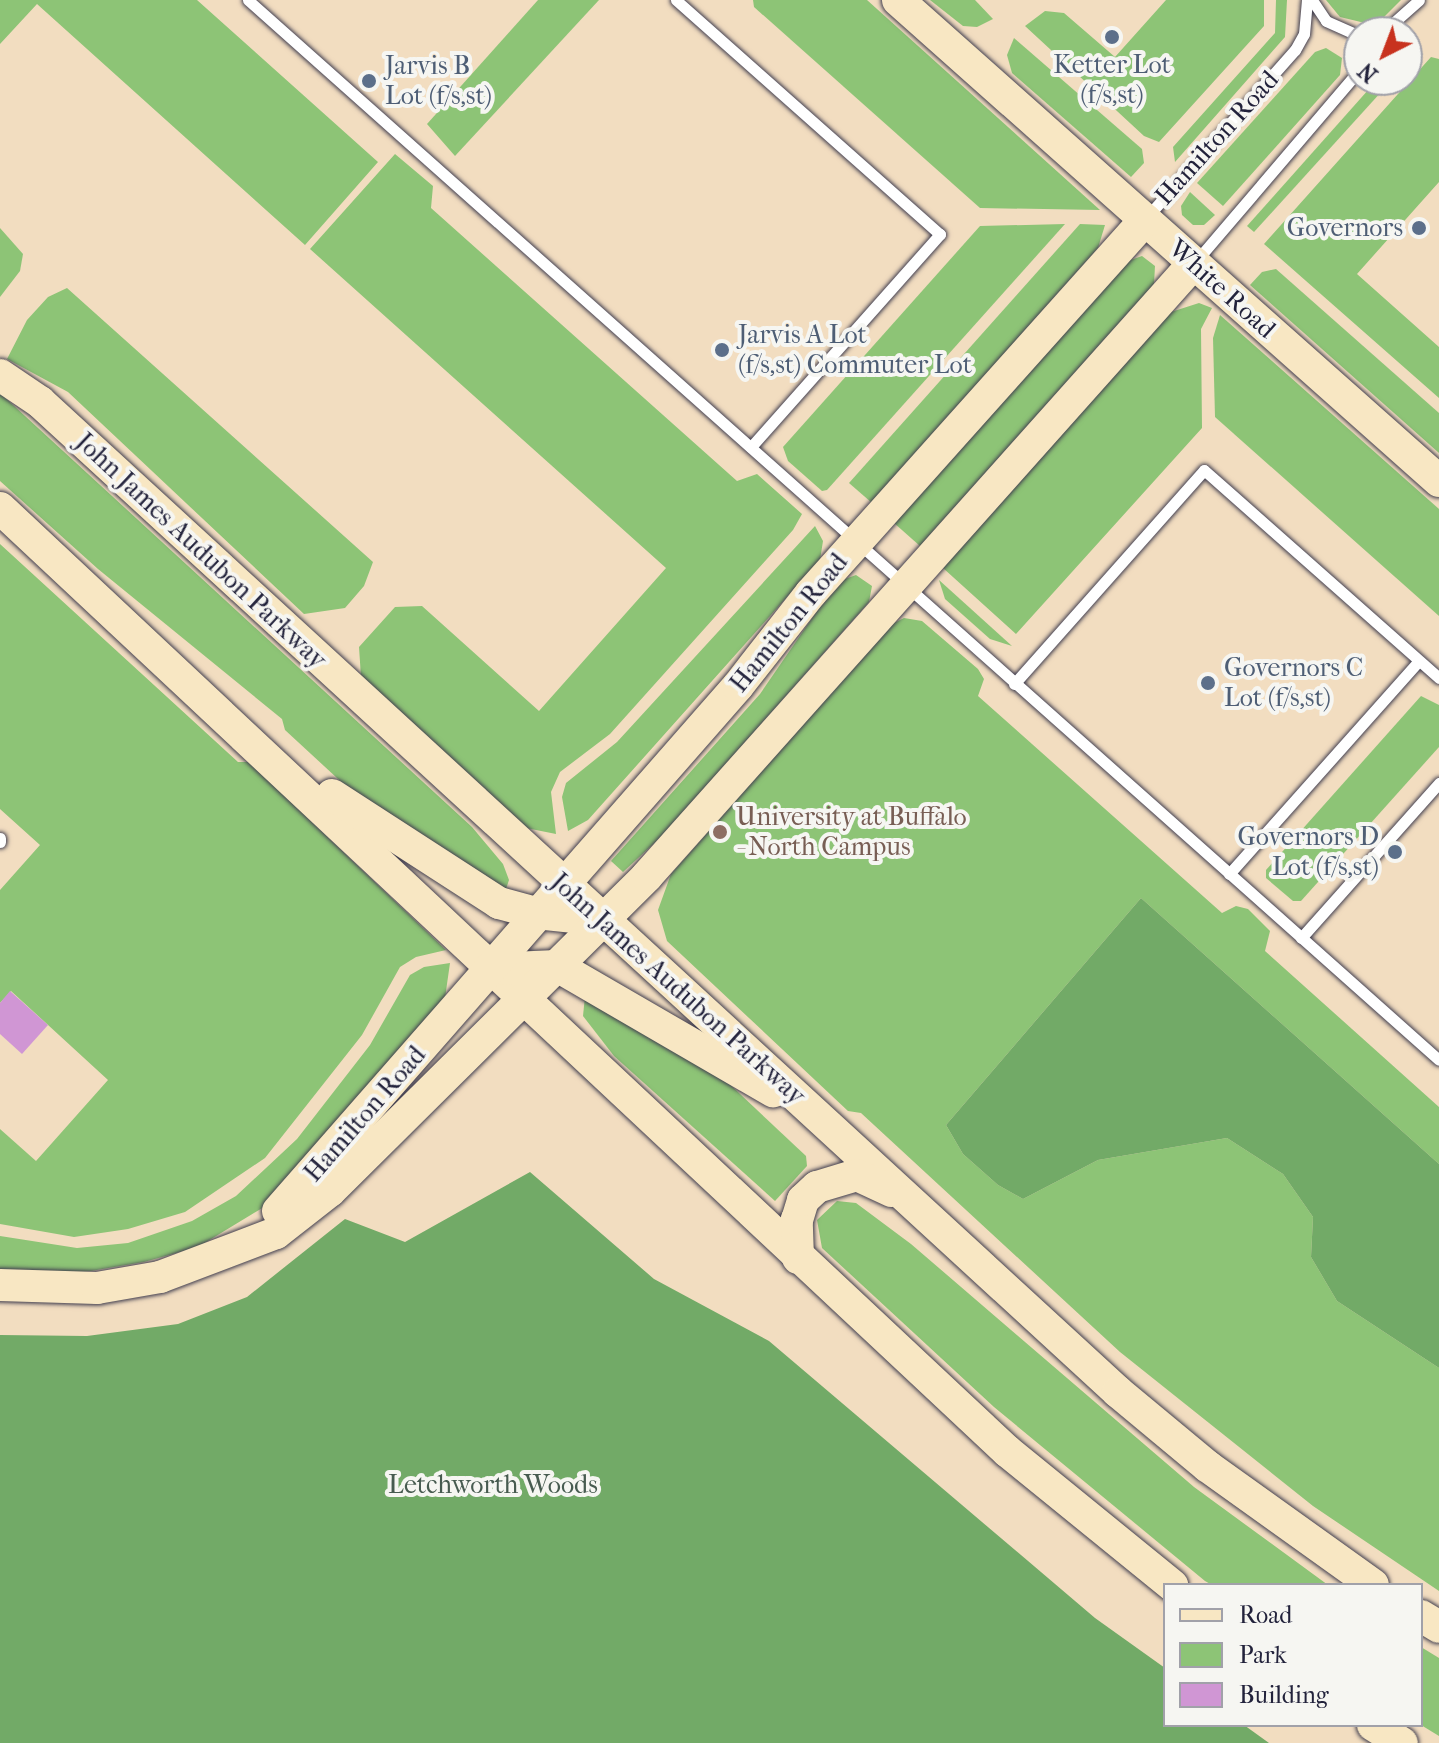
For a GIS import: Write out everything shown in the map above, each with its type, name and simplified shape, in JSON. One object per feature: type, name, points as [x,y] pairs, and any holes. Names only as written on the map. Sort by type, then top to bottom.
[{"type":"main road","name":"White Road","points":[[898,0],[1439,481]]},
{"type":"main road","name":"Hamilton Road","points":[[252,1239],[738,686],[857,541],[1145,220]]},
{"type":"main road","name":"Hamilton Road","points":[[0,1285],[73,1289],[128,1284],[188,1268],[252,1239],[276,1233],[330,1191],[603,920],[1194,263]]},
{"type":"main road","name":"John James Audubon Parkway","points":[[0,375],[40,402],[1118,1392],[1207,1466],[1370,1583]]},
{"type":"main road","points":[[0,508],[259,747],[521,1001],[1007,1451],[1170,1583]]},
{"type":"main road","points":[[259,747],[499,903],[536,913],[603,920]]},
{"type":"main road","points":[[489,969],[557,966],[824,1121]]},
{"type":"main road","points":[[798,1258],[797,1220],[803,1200],[817,1187],[842,1176],[875,1181],[920,1210]]},
{"type":"main road","points":[[1376,1727],[1402,1743]]},
{"type":"lane","points":[[248,0],[1439,1060]]},
{"type":"lane","points":[[676,0],[940,234],[751,447]]},
{"type":"lane","points":[[1309,0],[1326,21],[1343,29]]},
{"type":"lane","name":"Hamilton Road","points":[[1145,220],[1295,50],[1304,34],[1309,0]]},
{"type":"lane","points":[[1405,16],[1419,0]]},
{"type":"lane","name":"Hamilton Road","points":[[1194,263],[1343,89]]},
{"type":"lane","points":[[1014,684],[1204,470],[1439,678]]},
{"type":"lane","points":[[1229,874],[1419,661]]},
{"type":"lane","points":[[1301,938],[1439,783]]},
{"type":"green space","points":[[0,0],[197,0],[378,162],[305,245],[37,4],[0,44]]},
{"type":"green space","points":[[538,0],[599,0],[455,156],[427,124]]},
{"type":"green space","points":[[753,0],[867,0],[1100,210],[980,208],[754,7]]},
{"type":"green space","points":[[930,0],[975,0],[993,19],[977,27],[963,26]]},
{"type":"green space","points":[[1166,0],[1264,0],[1264,26],[1159,142],[1144,136],[1025,26],[1045,11],[1064,13],[1115,57]]},
{"type":"green space","points":[[1276,0],[1287,0],[1285,37],[1175,162],[1173,147],[1275,33]]},
{"type":"green space","points":[[1326,0],[1401,0],[1385,16],[1340,17]]},
{"type":"green space","points":[[1014,38],[1142,149],[1144,163],[1131,177],[1012,73],[1007,55]]},
{"type":"green space","points":[[1326,48],[1342,58],[1340,75],[1223,206],[1197,183],[1315,52]]},
{"type":"green space","points":[[1431,57],[1439,59],[1439,182],[1357,274],[1439,347],[1439,398],[1264,244],[1396,96],[1423,96],[1423,66]]},
{"type":"green space","points":[[1363,96],[1377,96],[1254,232],[1247,226]]},
{"type":"green space","points":[[395,154],[433,186],[431,208],[737,481],[757,474],[802,514],[793,530],[610,734],[560,772],[551,792],[556,834],[526,828],[361,677],[359,647],[395,607],[422,606],[539,711],[666,568],[310,249]]},
{"type":"green space","points":[[1190,192],[1215,215],[1204,225],[1193,225],[1182,215],[1181,206]]},
{"type":"green space","points":[[1065,224],[827,490],[822,491],[788,461],[783,447],[980,226]]},
{"type":"green space","points":[[1080,224],[1105,225],[1098,248],[872,503],[849,483]]},
{"type":"green space","points":[[0,228],[23,254],[20,271],[0,297]]},
{"type":"green space","points":[[1142,256],[1155,266],[1154,284],[920,546],[894,523],[1128,261]]},
{"type":"green space","points":[[1276,269],[1439,413],[1439,453],[1250,285],[1262,272]]},
{"type":"green space","points":[[67,288],[373,562],[364,586],[345,608],[304,614],[68,392],[7,359],[27,320],[48,297]]},
{"type":"green space","points":[[1199,303],[1212,308],[1201,329],[1202,428],[1016,634],[943,568],[1171,312]]},
{"type":"green space","points":[[1220,315],[1439,509],[1439,616],[1215,417],[1213,338]]},
{"type":"green space","points":[[0,393],[472,827],[503,864],[509,880],[506,889],[363,802],[285,730],[282,719],[98,569],[0,481]]},
{"type":"green space","points":[[815,526],[823,541],[820,560],[588,820],[568,831],[562,797],[566,783],[617,742]]},
{"type":"green space","points":[[0,544],[238,762],[249,762],[446,950],[416,957],[400,967],[362,1035],[265,1158],[185,1212],[128,1229],[74,1237],[0,1224],[0,1129],[36,1161],[108,1080],[11,991],[0,1003],[0,890],[40,845],[0,809]]},
{"type":"green space","points":[[856,575],[872,586],[869,602],[662,836],[623,872],[611,861],[760,694],[817,611],[845,579]]},
{"type":"green space","points":[[939,580],[1012,646],[990,639],[945,599]]},
{"type":"green space","points":[[904,618],[922,621],[978,669],[984,679],[978,696],[1222,913],[1236,906],[1248,909],[1270,931],[1265,951],[1439,1107],[1439,1164],[1141,898],[946,1125],[963,1154],[998,1185],[1023,1199],[1098,1160],[1227,1138],[1283,1174],[1313,1217],[1311,1257],[1337,1301],[1439,1368],[1439,1591],[1313,1506],[1120,1352],[861,1113],[848,1111],[667,941],[658,910],[671,874],[892,624]]},
{"type":"green space","points":[[1421,696],[1439,705],[1439,747],[1301,901],[1293,901],[1266,878],[1266,870]]},
{"type":"green space","points":[[1141,898],[1439,1164],[1439,1368],[1337,1301],[1311,1257],[1313,1217],[1283,1174],[1227,1138],[1098,1160],[1023,1199],[998,1185],[963,1154],[946,1125]]},
{"type":"green space","points":[[450,963],[445,998],[269,1204],[198,1247],[144,1262],[73,1274],[0,1270],[0,1236],[77,1248],[128,1243],[192,1221],[236,1196],[297,1139],[370,1045],[410,975],[424,967]]},
{"type":"green space","points":[[585,996],[706,1062],[806,1156],[807,1166],[775,1201],[614,1056],[583,1016]]},
{"type":"green space","name":"Letchworth Woods","points":[[530,1172],[654,1279],[769,1341],[1095,1618],[1163,1667],[1163,1727],[1247,1727],[1269,1743],[0,1743],[0,1335],[87,1336],[178,1324],[247,1297],[345,1219],[405,1242]]},
{"type":"green space","points":[[837,1201],[856,1203],[911,1244],[1194,1487],[1325,1583],[1205,1581],[994,1407],[822,1248],[817,1220]]},
{"type":"green space","points":[[1423,1648],[1439,1658],[1439,1736],[1423,1726]]},
{"type":"building","points":[[10,991],[48,1025],[22,1054],[0,1034],[0,1003]]},
{"type":"place","name":"Ketter Lot (f/s,st)","points":[[1112,37]]},
{"type":"place","name":"Jarvis B Lot (f/s,st)","points":[[369,81]]},
{"type":"place","name":"Governors","points":[[1419,228]]},
{"type":"place","name":"Jarvis A Lot (f/s,st) Commuter Lot","points":[[722,350]]},
{"type":"place","name":"Governors C Lot (f/s,st)","points":[[1208,683]]},
{"type":"place","name":"University at Buffalo - North Campus","points":[[720,832]]},
{"type":"place","name":"Governors D Lot (f/s,st)","points":[[1395,852]]}]
